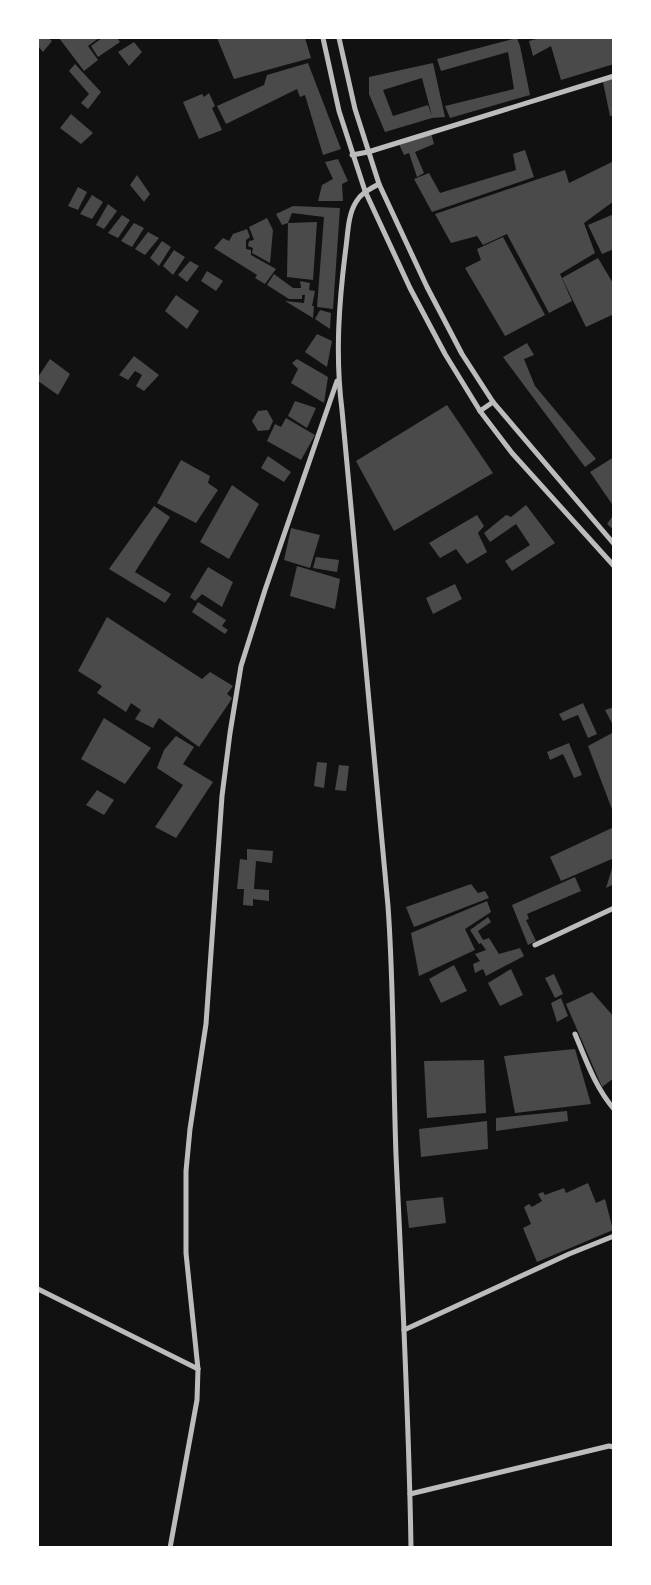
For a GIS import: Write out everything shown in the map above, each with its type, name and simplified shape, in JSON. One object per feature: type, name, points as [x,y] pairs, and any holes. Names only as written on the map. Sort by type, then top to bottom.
[{"type":"street","points":[[323,38],[331,80],[352,155],[365,191],[410,288],[445,354],[480,411],[512,452],[614,566]]},
{"type":"street","points":[[339,38],[355,109],[379,184],[427,287],[462,354],[493,402],[614,544]]},
{"type":"street","points":[[352,155],[368,152],[614,76]]},
{"type":"street","points":[[379,184],[365,191],[356,201],[351,213],[342,273],[338,378],[393,972],[396,1153],[411,1548]]},
{"type":"street","points":[[170,1548],[197,1400],[198,1369],[186,1252],[186,1171],[190,1129],[206,1024],[222,796],[230,733],[241,666],[265,590],[338,378]]},
{"type":"street","points":[[480,411],[493,402]]},
{"type":"street","points":[[535,945],[614,908]]},
{"type":"street","points":[[575,1034],[595,1082],[602,1095],[614,1109]]},
{"type":"street","points":[[404,1330],[569,1254],[614,1236]]},
{"type":"street","points":[[38,1289],[198,1369]]},
{"type":"street","points":[[410,1494],[610,1446],[614,1447]]},
{"type":"building","points":[[38,38],[48,38],[52,41],[43,52],[38,46]]},
{"type":"building","points":[[59,38],[99,38],[88,46],[98,60],[84,71]]},
{"type":"building","points":[[102,38],[117,38],[120,42],[98,57],[91,46]]},
{"type":"building","points":[[217,38],[305,38],[311,58],[234,79]]},
{"type":"building","points":[[517,38],[530,95],[450,118],[445,106],[514,89],[508,52],[441,71],[437,59]]},
{"type":"building","points":[[540,38],[614,38],[614,64],[561,80],[551,46],[533,56],[529,41]]},
{"type":"building","points":[[134,42],[142,52],[129,66],[118,52]]},
{"type":"building","points":[[308,63],[341,149],[323,155],[305,95],[300,97],[297,89],[226,124],[217,106],[264,85],[267,75]]},
{"type":"building","points":[[433,63],[445,117],[432,118],[385,132],[369,94],[369,77]],"holes":[[[422,78],[432,116],[428,105],[393,116],[383,90]]]},
{"type":"building","points":[[75,64],[101,92],[88,109],[81,103],[89,94],[69,71]]},
{"type":"building","points":[[614,78],[614,115],[610,116],[603,82]]},
{"type":"building","points":[[209,93],[215,106],[212,108],[222,130],[199,139],[183,102],[202,94],[204,97]]},
{"type":"building","points":[[71,114],[93,133],[81,144],[60,128]]},
{"type":"building","points":[[431,133],[434,144],[415,152],[424,173],[417,177],[409,153],[404,155],[399,144]]},
{"type":"building","points":[[525,150],[534,177],[432,212],[414,179],[429,173],[440,193],[516,170],[513,154]]},
{"type":"building","points":[[338,159],[348,181],[342,184],[343,201],[318,201],[322,185],[333,179],[325,162]]},
{"type":"building","points":[[614,161],[614,201],[584,223],[595,253],[560,274],[572,301],[549,313],[507,234],[483,245],[477,236],[451,243],[435,214],[565,170],[569,183]]},
{"type":"building","points":[[137,175],[150,194],[144,202],[130,185]]},
{"type":"building","points":[[78,187],[87,192],[78,210],[68,206]]},
{"type":"building","points":[[92,195],[103,202],[92,219],[80,214]]},
{"type":"building","points":[[108,204],[117,211],[104,229],[96,225]]},
{"type":"building","points":[[293,206],[340,208],[333,309],[317,307],[324,217],[292,213],[288,223],[282,225],[276,214]]},
{"type":"building","points":[[614,214],[614,249],[602,254],[588,225]]},
{"type":"building","points":[[122,215],[130,220],[118,238],[108,233]]},
{"type":"building","points":[[267,218],[273,230],[270,263],[252,253],[253,248],[248,246],[249,241],[254,240],[249,227]]},
{"type":"building","points":[[317,222],[313,280],[287,277],[288,223]]},
{"type":"building","points":[[134,223],[144,228],[132,247],[121,241]]},
{"type":"building","points":[[247,229],[250,237],[246,240],[246,249],[251,250],[251,255],[276,269],[265,284],[255,278],[257,275],[214,248],[223,238],[229,241],[233,234]]},
{"type":"building","points":[[148,232],[159,238],[145,255],[135,249]]},
{"type":"building","points":[[503,237],[545,315],[505,336],[465,268],[481,260],[477,249]]},
{"type":"building","points":[[162,241],[171,247],[159,266],[150,258]]},
{"type":"building","points":[[174,250],[185,257],[173,275],[163,266]]},
{"type":"building","points":[[598,258],[614,285],[614,314],[586,327],[562,278]]},
{"type":"building","points":[[190,261],[199,266],[187,282],[178,275]]},
{"type":"building","points":[[207,271],[223,281],[216,291],[201,281]]},
{"type":"building","points":[[274,274],[293,288],[301,288],[300,281],[310,283],[309,290],[315,291],[312,306],[314,306],[313,318],[285,301],[304,303],[305,295],[302,295],[302,299],[289,299],[267,285]]},
{"type":"building","points":[[176,295],[199,311],[187,329],[165,311]]},
{"type":"building","points":[[320,310],[331,313],[330,329],[315,319]]},
{"type":"building","points":[[317,334],[332,341],[327,367],[305,352]]},
{"type":"building","points":[[527,343],[534,355],[524,359],[535,386],[596,459],[585,467],[503,357]]},
{"type":"building","points":[[134,356],[159,375],[144,391],[136,386],[142,375],[135,371],[128,380],[119,375]]},
{"type":"building","points":[[50,359],[70,374],[58,395],[38,381],[38,377]]},
{"type":"building","points":[[297,359],[328,377],[324,403],[291,383],[298,369],[292,363]]},
{"type":"building","points":[[295,401],[316,408],[307,428],[288,416]]},
{"type":"building","points":[[447,405],[493,473],[394,531],[356,461]]},
{"type":"building","points":[[267,410],[273,421],[269,430],[258,431],[252,421],[258,411]]},
{"type":"building","points":[[286,418],[315,435],[301,460],[267,441],[275,424],[281,427]]},
{"type":"building","points":[[268,456],[291,472],[284,482],[261,468]]},
{"type":"building","points":[[614,457],[614,507],[590,472]]},
{"type":"building","points":[[181,460],[210,476],[208,483],[218,490],[196,523],[157,503]]},
{"type":"building","points":[[232,485],[259,504],[229,559],[200,542]]},
{"type":"building","points":[[526,505],[555,543],[512,571],[505,561],[530,545],[516,524],[490,542],[484,533],[506,515],[511,517]]},
{"type":"building","points":[[154,506],[170,517],[135,572],[171,594],[165,603],[109,569]]},
{"type":"building","points":[[477,515],[484,526],[478,533],[487,552],[467,564],[456,549],[440,558],[429,543]]},
{"type":"building","points":[[612,517],[614,518],[614,530],[607,524]]},
{"type":"building","points":[[291,528],[320,535],[310,568],[284,560]]},
{"type":"building","points":[[316,557],[339,560],[337,572],[313,568]]},
{"type":"building","points":[[297,566],[340,579],[335,609],[290,596]]},
{"type":"building","points":[[208,567],[233,582],[222,607],[202,594],[195,601],[190,597]]},
{"type":"building","points":[[455,584],[462,599],[433,614],[426,598]]},
{"type":"building","points":[[198,602],[226,620],[222,626],[228,630],[225,634],[192,612]]},
{"type":"building","points":[[107,617],[202,679],[210,672],[233,686],[227,694],[232,698],[199,747],[159,718],[153,728],[135,719],[141,710],[131,703],[126,712],[97,693],[102,686],[78,671]]},
{"type":"building","points":[[583,703],[597,734],[588,738],[578,715],[563,721],[559,714]]},
{"type":"building","points":[[614,707],[614,727],[605,710]]},
{"type":"building","points":[[104,718],[151,748],[125,784],[81,759]]},
{"type":"building","points":[[614,732],[614,812],[613,812],[588,746]]},
{"type":"building","points":[[176,736],[194,747],[183,764],[213,782],[176,838],[155,827],[183,785],[157,768],[164,750]]},
{"type":"building","points":[[569,743],[582,775],[574,778],[563,754],[550,760],[547,752]]},
{"type":"building","points":[[317,762],[327,763],[324,788],[314,786]]},
{"type":"building","points":[[339,765],[349,766],[346,791],[335,790]]},
{"type":"building","points":[[97,790],[114,800],[104,815],[86,805]]},
{"type":"building","points":[[614,827],[614,858],[561,881],[550,857]]},
{"type":"building","points":[[247,849],[273,851],[272,863],[256,861],[254,889],[269,890],[269,901],[253,899],[253,906],[243,905],[244,889],[237,889],[240,859],[247,860]]},
{"type":"building","points":[[613,865],[614,884],[606,888]]},
{"type":"building","points":[[575,877],[581,891],[527,914],[529,919],[526,920],[536,941],[528,945],[512,905]]},
{"type":"building","points":[[471,884],[478,893],[485,891],[489,898],[414,927],[406,907]]},
{"type":"building","points":[[487,901],[491,912],[465,929],[475,950],[419,976],[411,933]]},
{"type":"building","points":[[488,917],[491,922],[478,931],[483,940],[489,938],[499,954],[520,948],[524,956],[486,976],[483,969],[475,973],[473,964],[480,961],[475,954],[486,950],[481,943],[479,944],[470,930]]},
{"type":"building","points":[[454,965],[467,991],[441,1003],[429,979]]},
{"type":"building","points":[[511,969],[523,995],[500,1006],[488,983]]},
{"type":"building","points":[[554,974],[563,994],[555,998],[545,978]]},
{"type":"building","points":[[592,992],[614,1017],[614,1078],[602,1087],[566,1004]]},
{"type":"building","points":[[561,998],[568,1016],[557,1022],[551,1003]]},
{"type":"building","points":[[575,1049],[591,1104],[515,1113],[504,1056]]},
{"type":"building","points":[[484,1060],[486,1113],[427,1118],[424,1061]]},
{"type":"building","points":[[567,1111],[568,1121],[496,1131],[496,1118]]},
{"type":"building","points":[[487,1121],[488,1149],[421,1157],[419,1129]]},
{"type":"building","points":[[588,1183],[596,1203],[605,1199],[613,1230],[537,1262],[523,1228],[531,1224],[524,1207],[529,1204],[532,1207],[542,1201],[538,1194],[543,1192],[545,1195],[564,1188],[566,1193]]},
{"type":"building","points":[[443,1197],[446,1223],[409,1228],[406,1201]]}]
